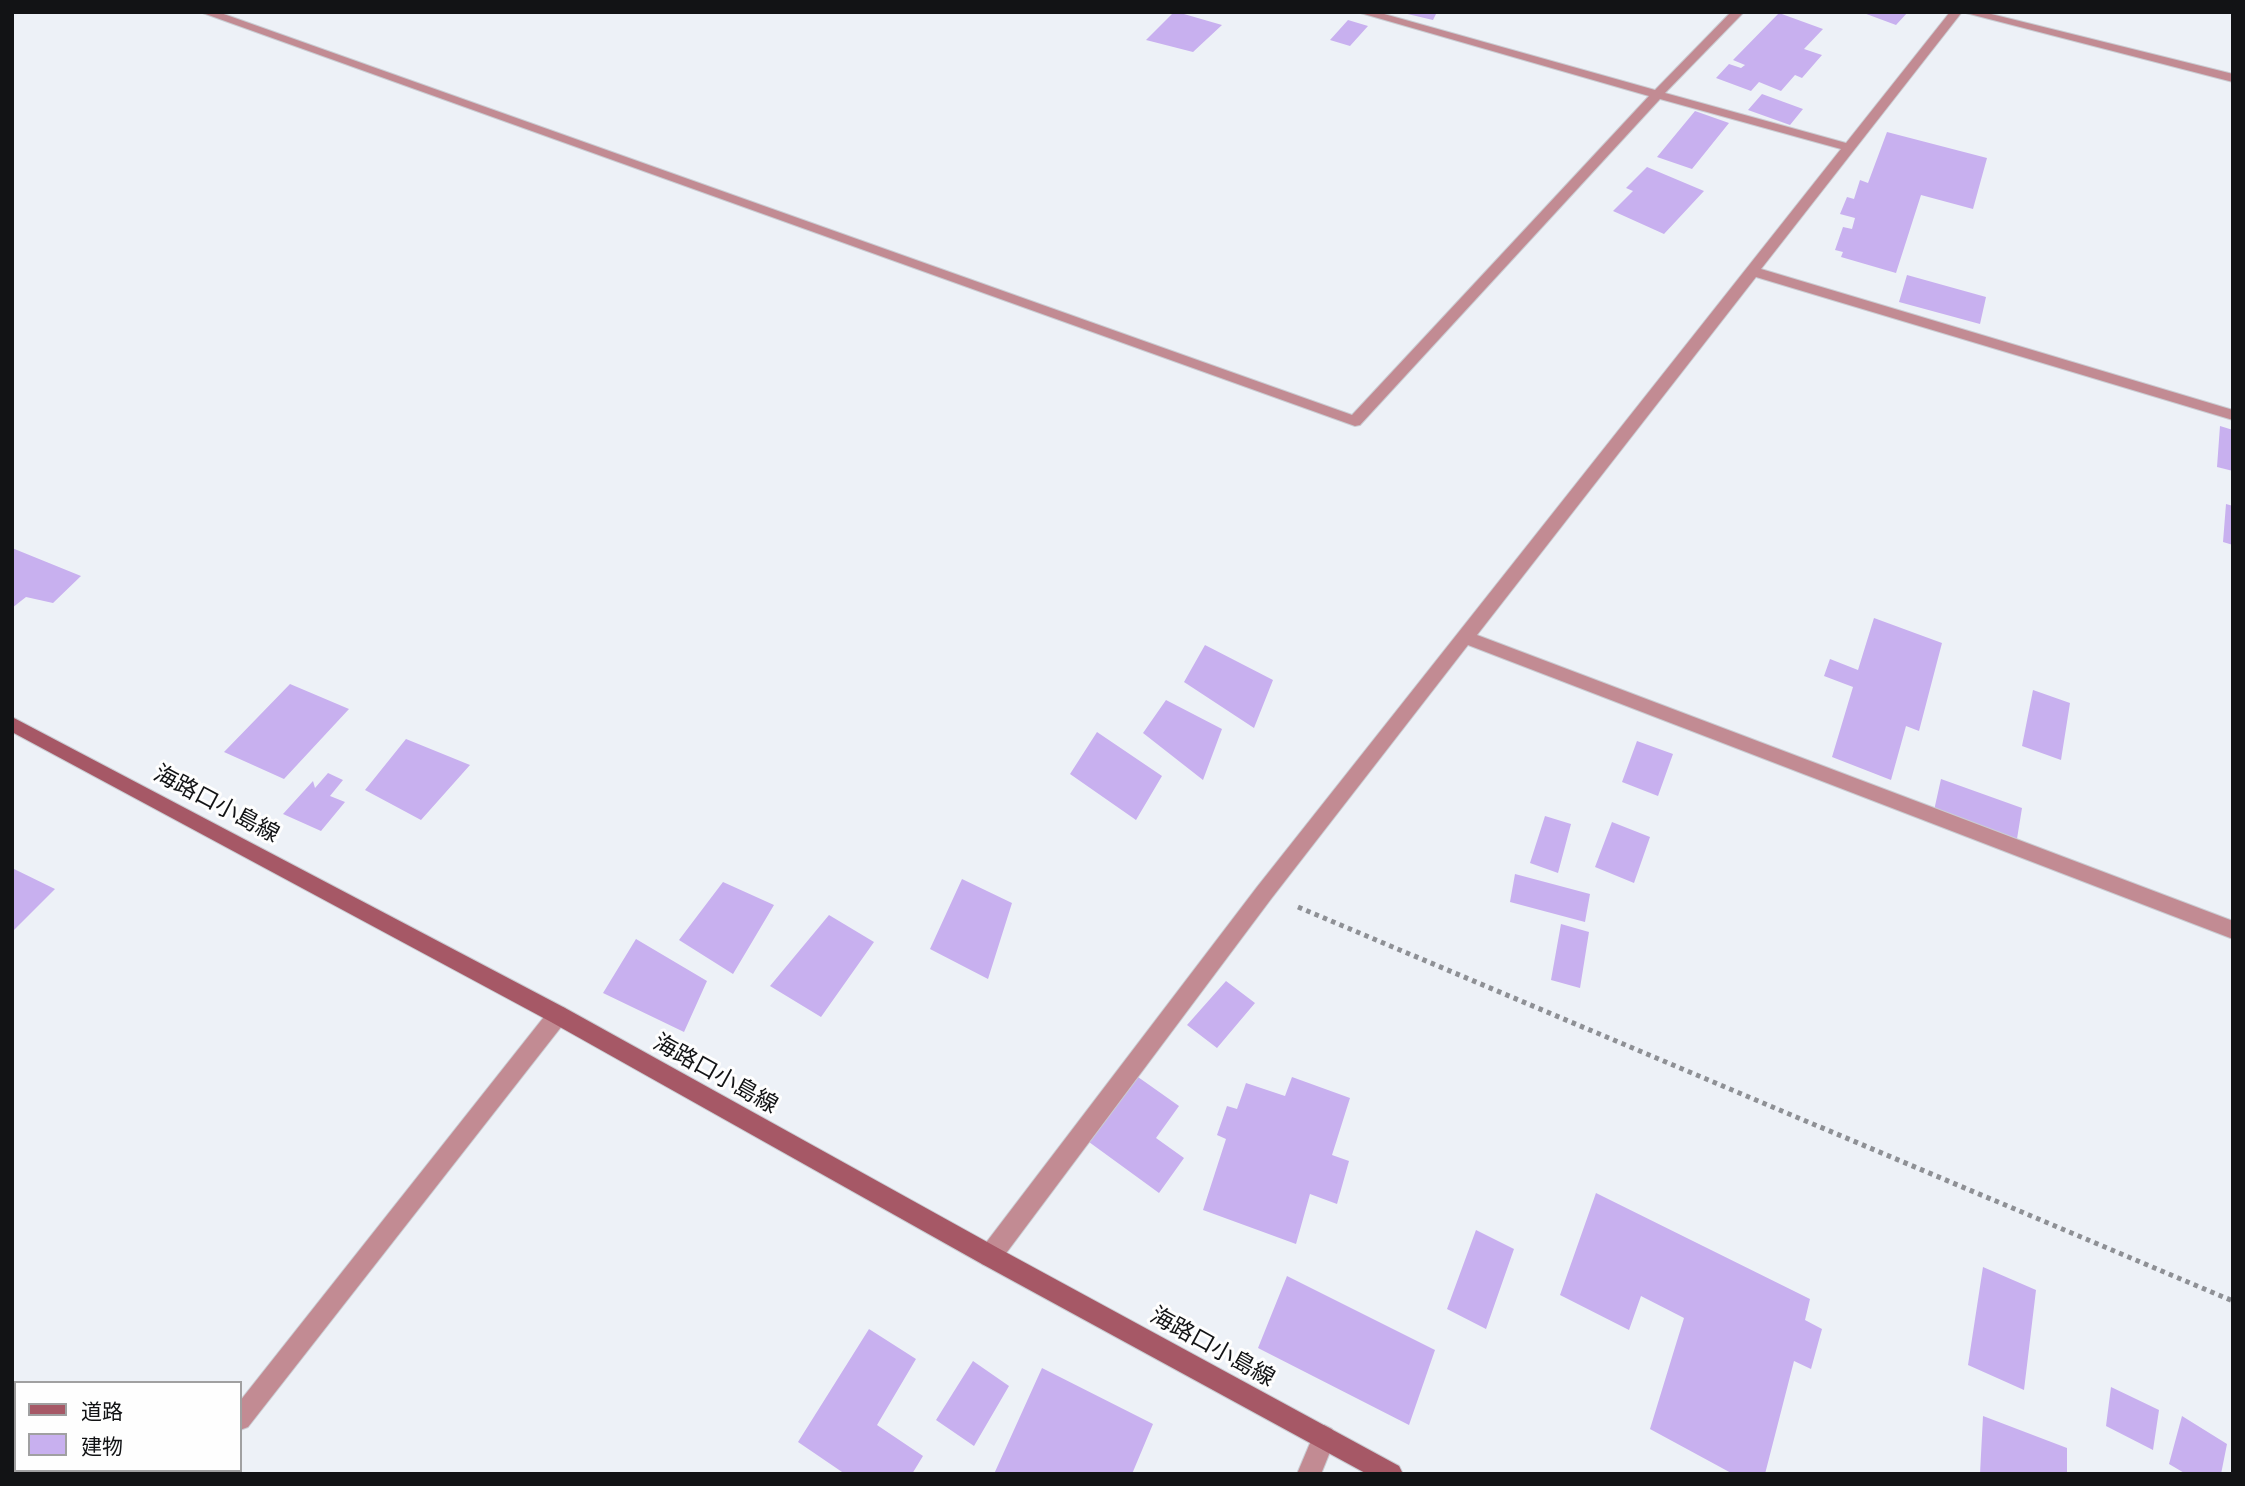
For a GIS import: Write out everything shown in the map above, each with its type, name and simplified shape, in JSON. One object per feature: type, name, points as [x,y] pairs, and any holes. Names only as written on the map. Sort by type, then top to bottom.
[{"type":"main road","name":"海路口小島線","points":[[12,724],[558,1015],[990,1256],[1391,1474]]},
{"type":"street","points":[[206,12],[1356,421],[1658,93],[1738,12]]},
{"type":"street","points":[[1363,12],[1850,148]]},
{"type":"street","points":[[990,1256],[1264,893],[1956,12]]},
{"type":"street","points":[[1968,12],[2233,78]]},
{"type":"street","points":[[1752,271],[2233,415]]},
{"type":"street","points":[[1465,637],[2233,930]]},
{"type":"street","points":[[242,1416],[558,1015]]},
{"type":"street","points":[[1309,1474],[1324,1437]]},
{"type":"path","points":[[1264,893],[2233,1301]]},
{"type":"building","points":[[1174,12],[1222,25],[1193,52],[1146,40]]},
{"type":"building","points":[[1399,12],[1437,12],[1433,20]]},
{"type":"building","points":[[1861,12],[1908,12],[1896,25]]},
{"type":"building","points":[[1779,13],[1823,29],[1804,49],[1822,55],[1802,78],[1795,75],[1781,91],[1759,82],[1751,91],[1716,78],[1729,64],[1741,68],[1745,65],[1733,60]]},
{"type":"building","points":[[1348,20],[1368,26],[1350,46],[1330,40]]},
{"type":"building","points":[[1762,94],[1803,109],[1790,125],[1748,110]]},
{"type":"building","points":[[1695,111],[1729,123],[1692,169],[1657,157]]},
{"type":"building","points":[[1887,132],[1987,158],[1973,209],[1921,195],[1896,273],[1841,257],[1843,252],[1835,250],[1843,227],[1852,229],[1855,218],[1840,214],[1847,197],[1854,199],[1860,180],[1868,183]]},
{"type":"building","points":[[1647,167],[1704,191],[1664,234],[1613,211],[1633,191],[1626,188]]},
{"type":"building","points":[[1907,275],[1986,297],[1980,324],[1899,302]]},
{"type":"building","points":[[2220,426],[2233,430],[2233,471],[2217,467]]},
{"type":"building","points":[[2226,504],[2233,506],[2233,545],[2223,542]]},
{"type":"building","points":[[12,548],[81,576],[53,603],[26,597],[12,608]]},
{"type":"building","points":[[1874,618],[1942,643],[1919,731],[1906,726],[1891,780],[1832,757],[1853,687],[1824,676],[1830,659],[1858,670]]},
{"type":"building","points":[[1205,645],[1273,680],[1254,728],[1184,682]]},
{"type":"building","points":[[290,684],[349,709],[284,779],[224,752]]},
{"type":"building","points":[[2033,690],[2070,703],[2061,760],[2022,746]]},
{"type":"building","points":[[1166,700],[1222,729],[1203,780],[1143,733]]},
{"type":"building","points":[[1097,732],[1162,776],[1136,820],[1070,774]]},
{"type":"building","points":[[406,739],[470,765],[421,820],[365,790]]},
{"type":"building","points":[[1637,741],[1673,754],[1658,796],[1622,782]]},
{"type":"building","points":[[328,773],[343,780],[330,796],[345,802],[321,831],[283,814],[313,781],[315,788]]},
{"type":"building","points":[[1941,779],[2022,808],[2016,845],[1933,815]]},
{"type":"building","points":[[1545,816],[1571,824],[1558,873],[1530,863]]},
{"type":"building","points":[[1612,822],[1650,837],[1634,883],[1595,867]]},
{"type":"building","points":[[12,868],[55,889],[12,932]]},
{"type":"building","points":[[1515,874],[1590,894],[1585,922],[1510,902]]},
{"type":"building","points":[[962,879],[1012,903],[988,979],[930,949]]},
{"type":"building","points":[[723,882],[774,905],[733,974],[679,940]]},
{"type":"building","points":[[829,915],[874,942],[821,1017],[770,986]]},
{"type":"building","points":[[1561,924],[1589,932],[1580,988],[1551,980]]},
{"type":"building","points":[[636,939],[707,981],[684,1032],[603,993]]},
{"type":"building","points":[[1226,981],[1255,1003],[1217,1048],[1187,1025]]},
{"type":"building","points":[[1138,1077],[1179,1106],[1156,1138],[1184,1158],[1159,1193],[1089,1142]]},
{"type":"building","points":[[1292,1077],[1350,1098],[1332,1155],[1349,1161],[1337,1204],[1310,1194],[1296,1244],[1203,1210],[1226,1139],[1217,1135],[1227,1106],[1237,1109],[1246,1083],[1285,1096]]},
{"type":"building","points":[[1596,1193],[1810,1299],[1805,1320],[1822,1329],[1811,1369],[1794,1361],[1765,1474],[1733,1474],[1650,1429],[1684,1318],[1641,1296],[1629,1330],[1560,1295]]},
{"type":"building","points":[[1476,1230],[1514,1249],[1486,1329],[1447,1309]]},
{"type":"building","points":[[1983,1267],[2036,1290],[2024,1390],[1968,1365]]},
{"type":"building","points":[[1287,1276],[1435,1350],[1409,1425],[1258,1348]]},
{"type":"building","points":[[869,1329],[916,1359],[877,1425],[923,1456],[912,1474],[845,1474],[798,1442]]},
{"type":"building","points":[[973,1361],[1009,1386],[974,1446],[936,1420]]},
{"type":"building","points":[[1042,1368],[1153,1424],[1132,1474],[994,1474]]},
{"type":"building","points":[[2111,1387],[2159,1410],[2153,1450],[2106,1426]]},
{"type":"building","points":[[1983,1416],[2067,1448],[2067,1474],[1980,1474]]},
{"type":"building","points":[[2182,1416],[2227,1444],[2221,1474],[2186,1474],[2169,1464]]}]
